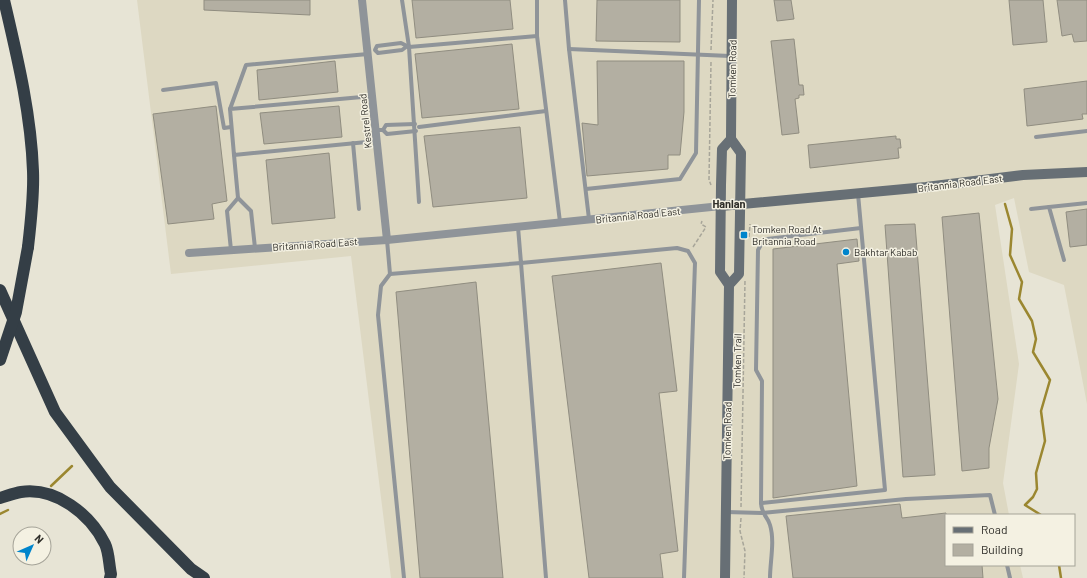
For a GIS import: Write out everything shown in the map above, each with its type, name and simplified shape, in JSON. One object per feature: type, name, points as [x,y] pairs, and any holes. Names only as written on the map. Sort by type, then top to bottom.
[{"type":"highway","points":[[0,360],[16,312],[28,247],[32,213],[33,170],[28,119],[19,63],[4,0]]},
{"type":"highway","points":[[0,290],[54,412],[110,487],[191,568],[204,578]]},
{"type":"highway","points":[[0,498],[22,492],[48,494],[71,505],[92,524],[105,545],[110,578]]},
{"type":"main road","name":"Tomken Road","points":[[725,578],[729,285],[720,272],[720,206],[722,149],[731,139],[732,0]]},
{"type":"main road","points":[[729,285],[739,274],[741,153],[731,139]]},
{"type":"main road","name":"Britannia Road East","points":[[720,206],[1023,175],[1087,172]]},
{"type":"street","name":"Kestrel Road","points":[[362,0],[370,51],[373,96],[380,130],[378,141],[387,240]]},
{"type":"street","name":"Britannia Road East","points":[[189,253],[387,240],[720,206]]},
{"type":"lane","points":[[402,0],[414,123],[419,202]]},
{"type":"lane","points":[[537,0],[537,36],[560,222]]},
{"type":"lane","points":[[565,0],[569,49],[589,220]]},
{"type":"lane","points":[[586,189],[680,179],[696,153],[698,0]]},
{"type":"lane","points":[[255,248],[251,211],[238,198],[230,109],[246,65],[370,51],[378,53],[402,50],[407,47],[537,36]]},
{"type":"lane","points":[[370,51],[377,46],[401,43],[407,47]]},
{"type":"lane","points":[[569,49],[732,56]]},
{"type":"lane","points":[[163,90],[216,83],[224,128],[231,127]]},
{"type":"lane","points":[[230,109],[373,96]]},
{"type":"lane","points":[[419,128],[414,123],[386,125],[380,130],[387,134],[414,132],[419,128],[546,111]]},
{"type":"lane","points":[[1036,137],[1087,131]]},
{"type":"lane","points":[[234,155],[378,141]]},
{"type":"lane","points":[[353,143],[359,209]]},
{"type":"lane","points":[[761,503],[885,490],[858,193]]},
{"type":"lane","points":[[231,250],[227,212],[238,198]]},
{"type":"lane","points":[[1031,209],[1087,203]]},
{"type":"lane","points":[[1049,207],[1064,260]]},
{"type":"lane","points":[[518,227],[546,578]]},
{"type":"lane","points":[[770,578],[770,524],[762,513],[761,503],[762,381],[756,370],[758,250],[767,238],[861,228]]},
{"type":"lane","points":[[387,240],[390,274],[381,286],[378,315],[404,578]]},
{"type":"lane","points":[[390,274],[676,248],[688,251],[695,263],[684,578]]},
{"type":"lane","points":[[726,512],[762,513],[906,499],[990,495],[995,514]]},
{"type":"lane","points":[[1007,566],[1010,578]]},
{"type":"path","points":[[711,43],[713,0]]},
{"type":"path","points":[[712,65],[710,180],[712,185]]},
{"type":"path","points":[[688,251],[693,248],[706,227],[701,224],[702,221]]},
{"type":"path","points":[[748,240],[750,235],[750,224]]},
{"type":"path","name":"Tomken Trail","points":[[742,499],[745,276]]},
{"type":"path","points":[[740,531],[745,551],[744,578]]},
{"type":"shaded area","points":[[137,0],[1087,0],[1087,404],[1064,285],[1029,272],[1014,198],[995,205],[1019,364],[1003,483],[1009,514],[945,514],[945,566],[1020,566],[1023,578],[391,578],[351,256],[171,274]]},
{"type":"building","points":[[204,0],[310,0],[310,15],[204,10]]},
{"type":"building","points":[[412,0],[510,0],[513,29],[416,38]]},
{"type":"building","points":[[597,0],[680,0],[680,42],[596,41]]},
{"type":"building","points":[[774,0],[791,0],[794,19],[777,21]]},
{"type":"building","points":[[1009,0],[1043,0],[1047,42],[1013,45]]},
{"type":"building","points":[[1057,0],[1087,0],[1087,41],[1074,42],[1072,34],[1062,36]]},
{"type":"building","points":[[794,39],[799,85],[803,85],[804,95],[799,95],[799,98],[795,99],[799,133],[782,135],[771,41]]},
{"type":"building","points":[[512,44],[519,109],[422,118],[415,54]]},
{"type":"building","points":[[335,61],[338,92],[259,100],[257,70]]},
{"type":"building","points":[[597,61],[684,61],[684,112],[680,155],[668,155],[668,169],[587,176],[582,123],[598,125]]},
{"type":"building","points":[[1087,81],[1087,114],[1082,114],[1083,119],[1027,126],[1024,89]]},
{"type":"building","points":[[216,106],[227,201],[212,204],[214,219],[168,224],[153,114]]},
{"type":"building","points":[[339,106],[342,137],[264,144],[260,113]]},
{"type":"building","points":[[520,127],[527,198],[433,207],[424,136]]},
{"type":"building","points":[[896,136],[896,139],[900,139],[901,148],[898,148],[899,158],[810,168],[808,145]]},
{"type":"building","points":[[329,153],[335,218],[272,224],[266,160]]},
{"type":"building","points":[[1087,209],[1087,245],[1070,247],[1066,212]]},
{"type":"building","points":[[979,213],[998,399],[989,448],[989,468],[962,471],[942,217]]},
{"type":"building","points":[[915,224],[935,475],[903,477],[885,225]]},
{"type":"building","points":[[857,239],[859,261],[837,264],[857,486],[773,498],[773,249]]},
{"type":"building","points":[[661,263],[677,391],[659,393],[678,551],[660,554],[663,578],[589,578],[552,276]]},
{"type":"building","points":[[476,282],[503,578],[420,578],[396,292]]},
{"type":"building","points":[[900,504],[902,518],[946,513],[945,566],[982,566],[983,578],[793,578],[786,516]]},
{"type":"waterway","points":[[1005,204],[1012,229],[1010,255],[1022,282],[1019,299],[1032,321],[1036,339],[1033,352],[1050,380],[1041,411],[1045,441],[1036,473],[1037,489],[1033,497],[1025,505],[1039,514]]},
{"type":"waterway","points":[[51,486],[72,466]]},
{"type":"waterway","points":[[0,514],[8,510]]},
{"type":"waterway","points":[[1059,566],[1061,578]]},
{"type":"place","name":"Tomken Road At Britannia Road","points":[[744,235]]},
{"type":"place","name":"Bakhtar Kabab","points":[[846,252]]},
{"type":"district","name":"Hanlan","points":[[729,204]]}]
